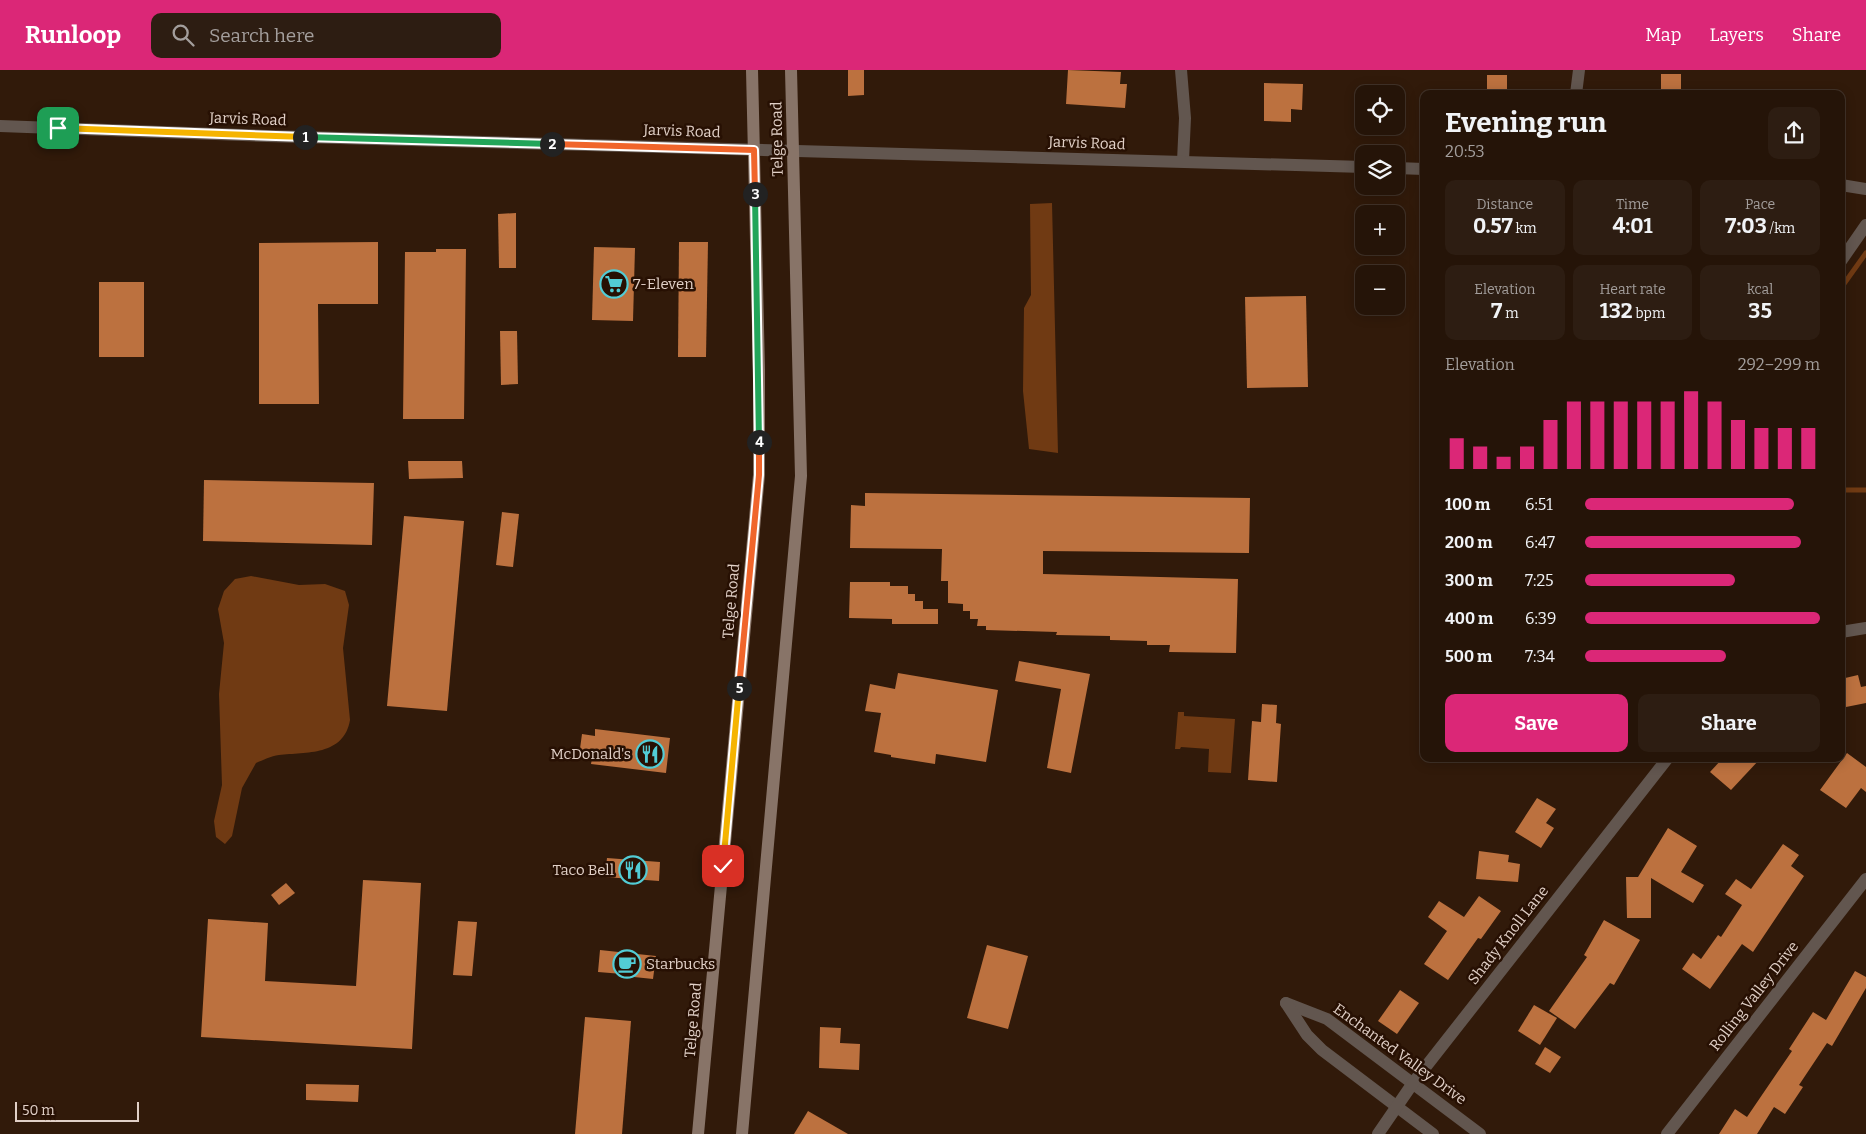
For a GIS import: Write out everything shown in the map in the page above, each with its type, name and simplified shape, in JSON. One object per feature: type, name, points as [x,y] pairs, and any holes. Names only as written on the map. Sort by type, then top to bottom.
[{"type":"main road","name":"Telge Road","points":[[698,1134],[759,475],[752,70]]},
{"type":"main road","name":"Telge Road","points":[[742,1134],[801,476],[791,70]]},
{"type":"street","points":[[1180,70],[1185,118],[1183,161]]},
{"type":"street","points":[[1576,90],[1579,70]]},
{"type":"street","name":"Jarvis Road","points":[[0,126],[267,136],[1355,167]]},
{"type":"street","points":[[1405,168],[1420,169]]},
{"type":"street","points":[[1845,186],[1866,189]]},
{"type":"street","points":[[1845,256],[1866,225]]},
{"type":"street","points":[[1845,631],[1866,628]]},
{"type":"street","name":"Shady Knoll Lane","points":[[1378,1134],[1413,1083],[1665,762]]},
{"type":"street","name":"Rolling Valley Drive","points":[[1667,1134],[1866,879]]},
{"type":"street","name":"Enchanted Valley Drive","points":[[1433,1134],[1322,1050],[1307,1035],[1286,1003],[1328,1018],[1480,1134]]},
{"type":"shaded area","points":[[1052,203],[1058,453],[1029,449],[1023,391],[1024,308],[1031,295],[1030,204]]},
{"type":"shaded area","points":[[251,576],[299,585],[325,584],[345,591],[349,605],[343,648],[350,720],[346,732],[332,746],[312,752],[267,758],[256,763],[242,788],[232,836],[225,844],[216,837],[214,821],[222,785],[219,694],[224,643],[218,609],[224,591],[235,579]]},
{"type":"shaded area","points":[[1178,712],[1184,712],[1184,716],[1235,719],[1231,773],[1208,772],[1209,749],[1181,747],[1180,749],[1175,749]]},
{"type":"building","points":[[848,70],[864,70],[864,95],[848,96]]},
{"type":"building","points":[[1068,70],[1121,72],[1120,84],[1127,84],[1125,108],[1066,104]]},
{"type":"building","points":[[1661,74],[1681,74],[1681,90],[1661,90]]},
{"type":"building","points":[[1487,75],[1507,75],[1507,90],[1487,90]]},
{"type":"building","points":[[1264,83],[1303,84],[1302,110],[1291,109],[1291,122],[1264,121]]},
{"type":"building","points":[[516,213],[516,268],[499,268],[498,214]]},
{"type":"building","points":[[378,242],[378,304],[318,304],[319,404],[259,404],[259,243]]},
{"type":"building","points":[[679,242],[708,242],[706,357],[678,357]]},
{"type":"building","name":"7-Eleven","points":[[594,247],[635,248],[633,321],[592,320]]},
{"type":"building","points":[[436,249],[466,249],[464,419],[403,419],[405,252],[436,252]]},
{"type":"building","points":[[99,282],[144,282],[144,357],[99,357]]},
{"type":"building","points":[[1306,296],[1308,387],[1247,388],[1245,297]]},
{"type":"building","points":[[500,331],[517,331],[518,384],[501,385]]},
{"type":"building","points":[[408,461],[462,461],[463,478],[409,479]]},
{"type":"building","points":[[204,480],[374,483],[372,545],[203,541]]},
{"type":"building","points":[[865,493],[1250,498],[1249,553],[1043,551],[1043,574],[1238,579],[1236,653],[1169,652],[1170,645],[1147,645],[1147,641],[1110,640],[1110,636],[1056,635],[1057,632],[986,630],[986,626],[977,626],[978,619],[970,619],[970,611],[963,611],[963,604],[948,603],[948,581],[941,581],[942,549],[850,548],[851,505],[865,506]]},
{"type":"building","points":[[502,512],[519,514],[513,567],[496,565]]},
{"type":"building","points":[[404,516],[464,521],[447,711],[387,706]]},
{"type":"building","points":[[850,582],[890,582],[890,586],[908,586],[908,594],[915,594],[915,601],[923,601],[923,609],[938,609],[938,624],[892,624],[892,619],[849,618]]},
{"type":"building","points":[[1019,661],[1090,674],[1071,773],[1047,768],[1061,689],[1015,681]]},
{"type":"building","points":[[898,673],[998,690],[986,762],[936,754],[935,764],[891,757],[891,755],[874,752],[881,713],[865,711],[870,684],[895,689]]},
{"type":"building","points":[[1858,675],[1861,687],[1866,686],[1866,703],[1845,707],[1845,678]]},
{"type":"building","points":[[1262,704],[1277,705],[1276,723],[1281,724],[1277,782],[1248,780],[1252,721],[1261,722]]},
{"type":"building","points":[[595,729],[670,738],[666,773],[591,764],[592,758],[579,756],[582,734],[595,736]]},
{"type":"building","points":[[1847,753],[1866,767],[1866,792],[1861,788],[1846,808],[1820,790],[1840,762],[1845,762]]},
{"type":"building","points":[[1719,762],[1757,762],[1731,790],[1710,772]]},
{"type":"building","points":[[1537,798],[1556,809],[1546,823],[1554,828],[1541,848],[1515,832]]},
{"type":"building","points":[[1668,828],[1697,846],[1681,872],[1704,885],[1693,903],[1651,878],[1651,918],[1627,918],[1626,877],[1638,877]]},
{"type":"building","points":[[1783,844],[1799,855],[1791,866],[1804,876],[1753,952],[1742,944],[1710,989],[1682,969],[1693,953],[1701,959],[1718,935],[1721,937],[1742,905],[1725,894],[1736,879],[1751,889]]},
{"type":"building","points":[[1479,851],[1509,855],[1508,862],[1520,864],[1518,882],[1476,879]]},
{"type":"building","name":"Taco Bell","points":[[607,858],[660,862],[659,881],[605,877]]},
{"type":"building","points":[[363,880],[421,883],[412,1049],[201,1037],[208,919],[268,923],[265,981],[356,986]]},
{"type":"building","points":[[286,883],[295,893],[279,905],[271,895]]},
{"type":"building","points":[[1479,896],[1501,911],[1481,939],[1478,938],[1448,980],[1424,964],[1447,931],[1428,917],[1439,901],[1464,917]]},
{"type":"building","points":[[1604,920],[1640,940],[1614,985],[1610,983],[1575,1029],[1549,1011],[1587,957],[1584,955]]},
{"type":"building","points":[[458,921],[477,922],[472,976],[453,975]]},
{"type":"building","points":[[987,945],[1028,956],[1008,1029],[967,1018]]},
{"type":"building","name":"Starbucks","points":[[600,950],[656,956],[653,979],[634,977],[635,975],[598,972]]},
{"type":"building","points":[[1855,971],[1866,977],[1866,988],[1832,1046],[1827,1043],[1799,1085],[1803,1087],[1785,1114],[1774,1107],[1757,1134],[1719,1134],[1735,1109],[1747,1117],[1792,1051],[1789,1049],[1813,1012],[1826,1020]]},
{"type":"building","points":[[1400,990],[1419,1003],[1397,1034],[1378,1021]]},
{"type":"building","points":[[1534,1005],[1557,1018],[1540,1045],[1518,1031]]},
{"type":"building","points":[[585,1017],[631,1021],[622,1134],[575,1134]]},
{"type":"building","points":[[820,1027],[841,1028],[840,1043],[860,1044],[859,1070],[819,1068]]},
{"type":"building","points":[[1545,1047],[1561,1057],[1550,1073],[1535,1064]]},
{"type":"building","points":[[306,1084],[359,1085],[358,1102],[306,1100]]},
{"type":"building","points":[[808,1111],[848,1134],[794,1134]]},
{"type":"waterway","points":[[1845,282],[1866,253]]},
{"type":"waterway","points":[[1845,490],[1866,490]]},
{"type":"place","name":"7-Eleven","points":[[614,284]]},
{"type":"place","name":"McDonald's","points":[[650,754]]},
{"type":"place","name":"Taco Bell","points":[[633,870]]},
{"type":"place","name":"Starbucks","points":[[627,964]]},
{"type":"route","points":[[58,128],[754,150],[759,475],[723,866]]}]
